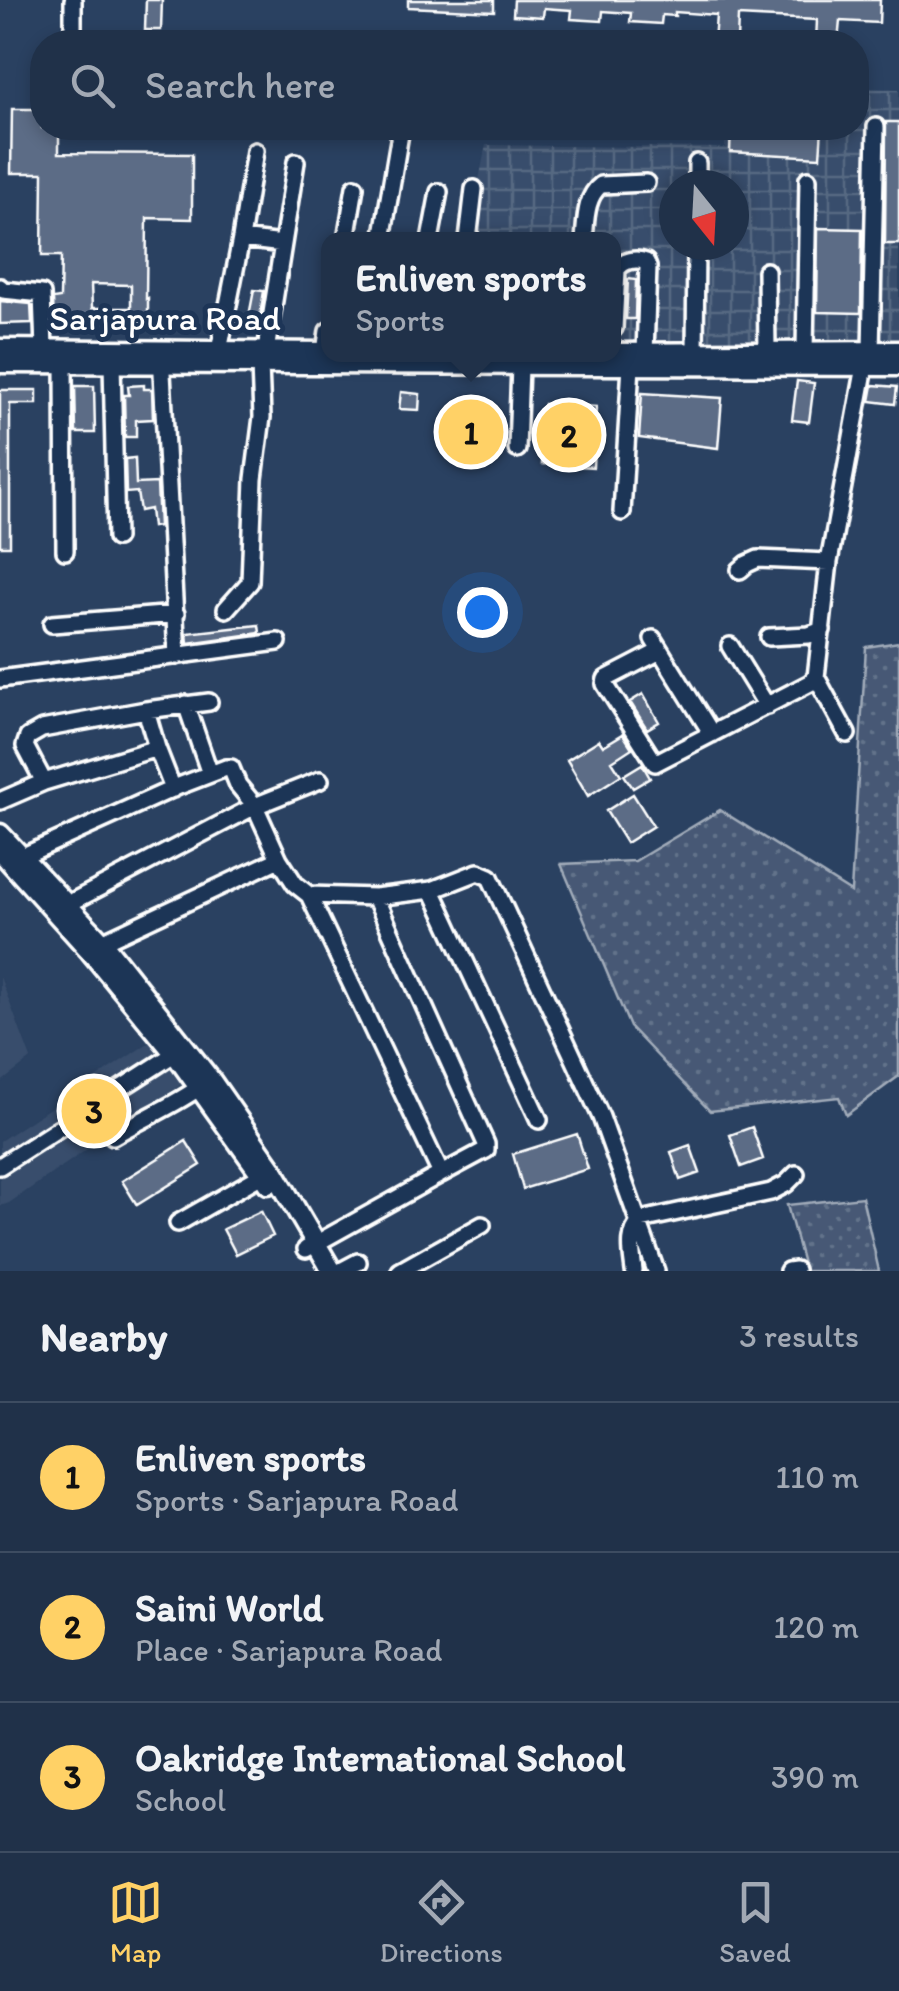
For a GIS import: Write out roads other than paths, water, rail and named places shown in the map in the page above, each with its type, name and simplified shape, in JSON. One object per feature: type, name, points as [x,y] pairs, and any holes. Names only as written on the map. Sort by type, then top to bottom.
[{"type":"main road","name":"Sarjapura Road","points":[[0,349],[321,360]]},
{"type":"main road","name":"Sarjapura Road","points":[[0,363],[112,363],[218,351],[263,358],[321,353]]},
{"type":"main road","name":"Sarjapura Road","points":[[623,358],[695,352],[805,351],[868,358],[899,366]]},
{"type":"main road","name":"Sarjapura Road","points":[[623,358],[868,358],[899,352]]},
{"type":"main road","name":"Sarjapura Road","points":[[392,362],[520,366],[572,362]]},
{"type":"main road","points":[[0,834],[102,942],[205,1083],[267,1172],[311,1246],[332,1271]]},
{"type":"main road","points":[[0,851],[180,1050]]},
{"type":"main road","points":[[311,1246],[318,1271]]},
{"type":"street","points":[[73,0],[73,30]]},
{"type":"street","points":[[848,734],[816,677],[829,562],[868,358],[876,127]]},
{"type":"street","points":[[383,232],[399,140]]},
{"type":"street","points":[[218,351],[255,151]]},
{"type":"street","points":[[226,609],[250,582],[263,358],[296,162]]},
{"type":"street","points":[[697,163],[697,170]]},
{"type":"street","points":[[805,351],[808,178]]},
{"type":"street","points":[[585,232],[595,188],[601,184],[646,183]]},
{"type":"street","points":[[348,232],[356,188]]},
{"type":"street","points":[[469,232],[474,188]]},
{"type":"street","points":[[432,232],[439,192]]},
{"type":"street","points":[[241,239],[283,244]]},
{"type":"street","points":[[621,266],[627,261],[641,260],[648,267],[623,358],[622,512]]},
{"type":"street","points":[[695,352],[696,260]]},
{"type":"street","points":[[766,271],[767,352]]},
{"type":"street","points":[[0,287],[42,294],[44,350]]},
{"type":"street","points":[[161,357],[176,656]]},
{"type":"street","points":[[64,363],[66,551]]},
{"type":"street","points":[[112,363],[116,538]]},
{"type":"street","points":[[517,449],[520,366]]},
{"type":"street","points":[[740,570],[758,560],[829,562]]},
{"type":"street","points":[[52,624],[176,614]]},
{"type":"street","points":[[769,636],[809,635],[822,630]]},
{"type":"street","points":[[0,679],[278,642]]},
{"type":"street","points":[[712,734],[656,646],[605,681],[657,763],[810,683],[816,677]]},
{"type":"street","points":[[730,646],[766,706]]},
{"type":"street","points":[[44,782],[26,746],[31,734],[146,710],[209,702]]},
{"type":"street","points":[[186,704],[210,774]]},
{"type":"street","points":[[146,710],[173,789]]},
{"type":"street","points":[[0,801],[44,782],[156,748]]},
{"type":"street","points":[[23,856],[173,789],[231,768],[255,806],[279,859],[295,884],[310,895],[440,1174]]},
{"type":"street","points":[[68,904],[255,806],[320,780]]},
{"type":"street","points":[[102,942],[279,859]]},
{"type":"street","points":[[310,895],[374,896],[432,890],[478,872],[490,877],[600,1118],[656,1271]]},
{"type":"street","points":[[432,890],[539,1120]]},
{"type":"street","points":[[311,1246],[486,1150],[374,896]]},
{"type":"street","points":[[0,1166],[180,1050]]},
{"type":"street","points":[[113,1136],[158,1114],[205,1083]]},
{"type":"street","points":[[178,1224],[267,1172]]},
{"type":"street","points":[[634,1271],[631,1238],[638,1222],[771,1192],[796,1174]]},
{"type":"street","points":[[400,1271],[482,1225]]},
{"type":"street","points":[[341,1271],[358,1262]]},
{"type":"place","name":"Enliven sports","points":[[471,432]]},
{"type":"place","name":"Saini World","points":[[569,435]]},
{"type":"place","name":"Oakridge International School","points":[[94,1111]]}]
